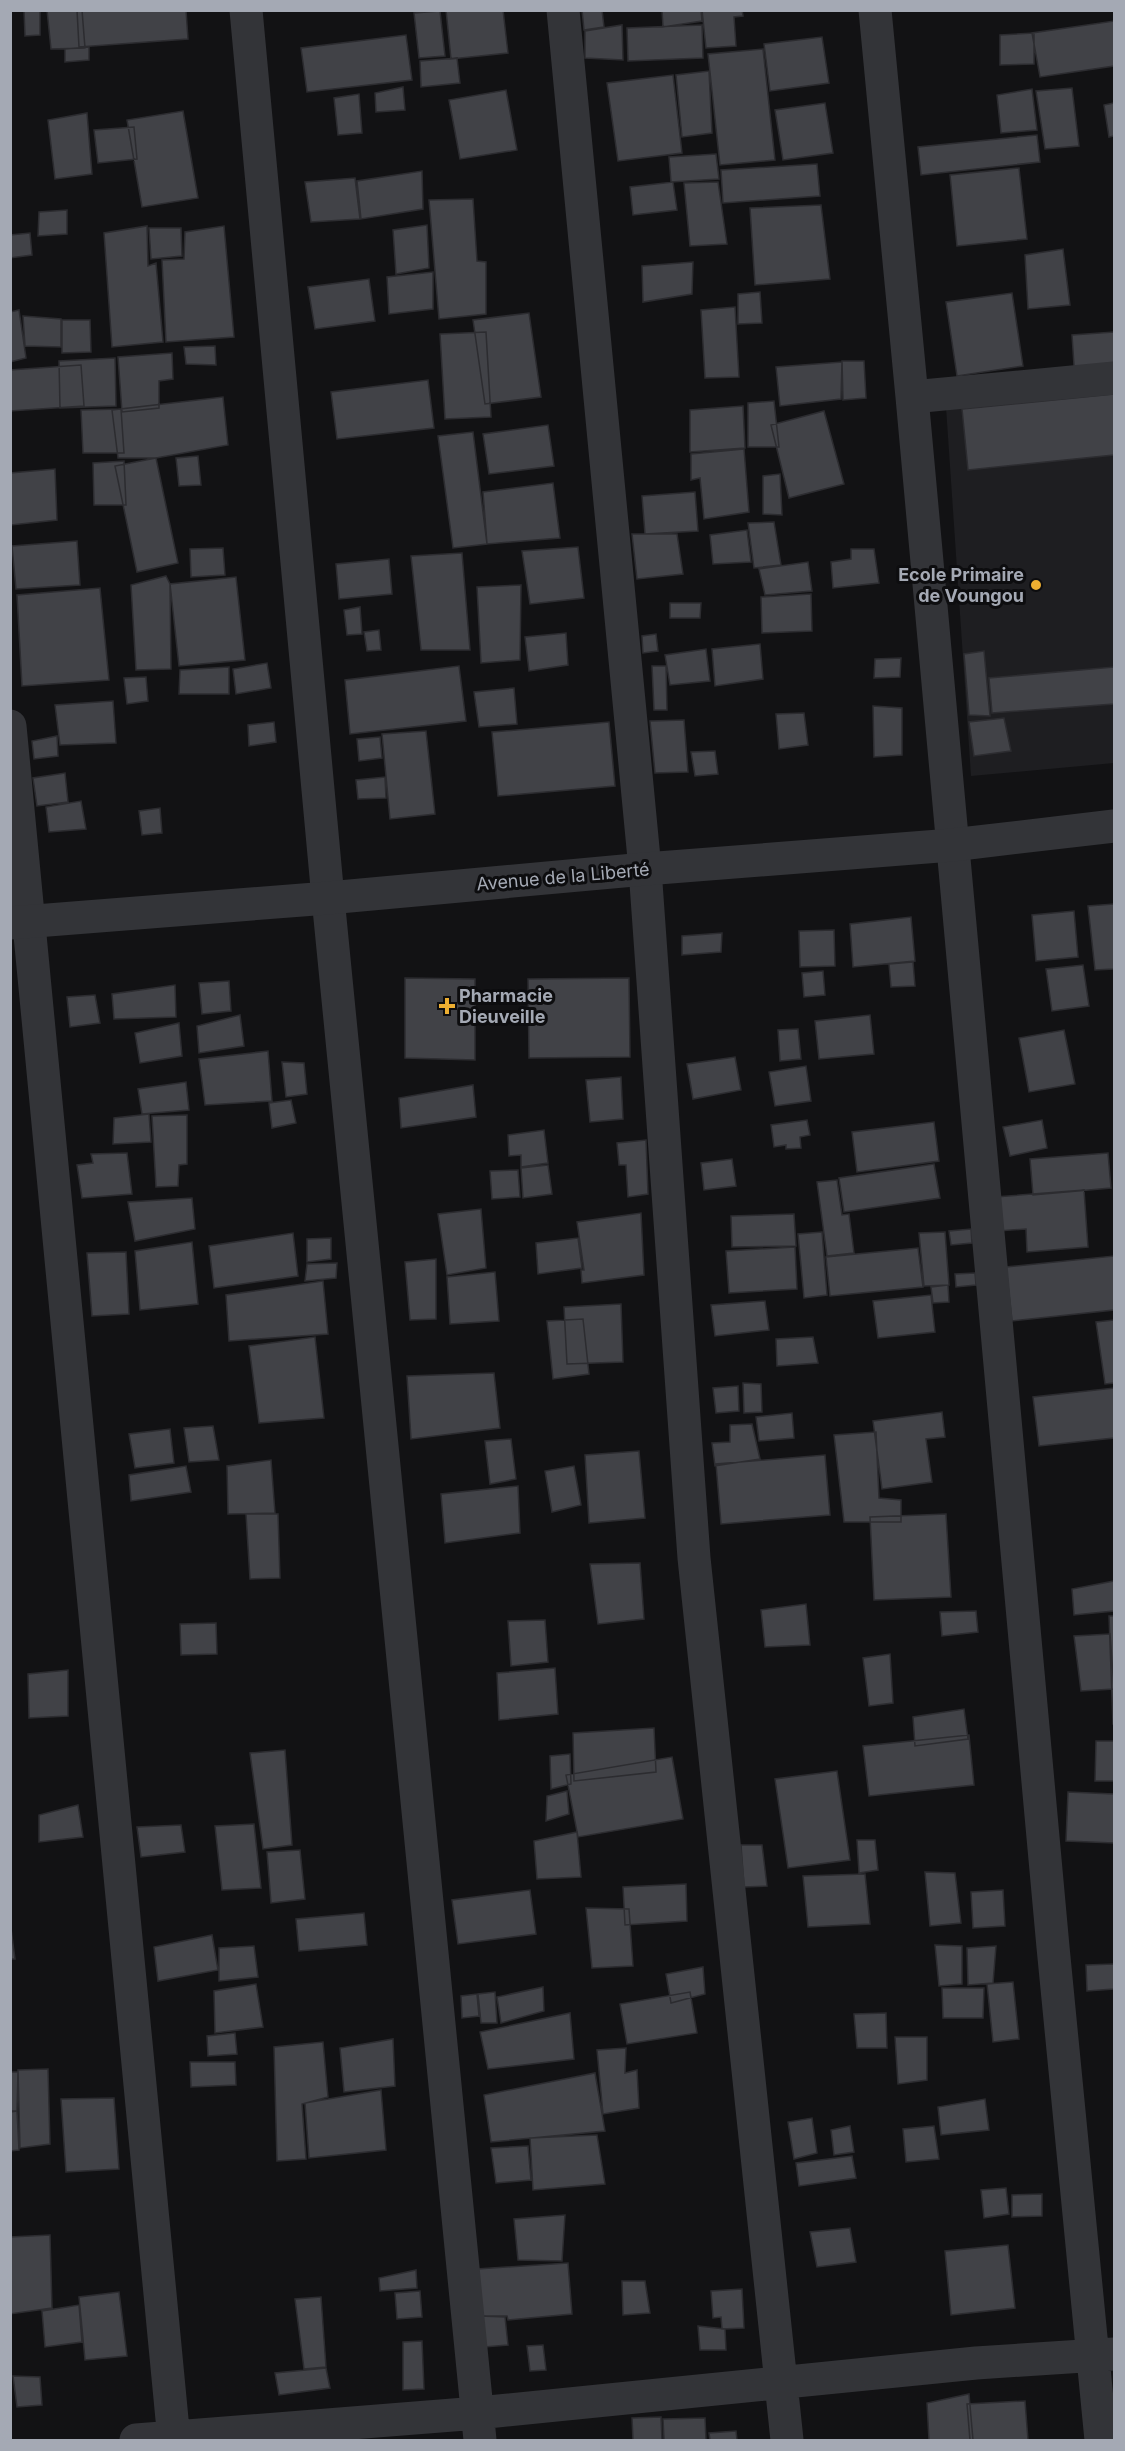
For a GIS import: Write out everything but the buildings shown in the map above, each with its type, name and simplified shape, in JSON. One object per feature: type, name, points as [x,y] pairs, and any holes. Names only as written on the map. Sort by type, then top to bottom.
[{"type":"street","points":[[246,10],[328,898],[479,2427]]},
{"type":"street","points":[[563,10],[645,869],[694,1558],[787,2440]]},
{"type":"street","points":[[875,10],[1053,1947],[1104,2355],[1101,2440]]},
{"type":"street","points":[[912,397],[1114,378]]},
{"type":"street","points":[[10,726],[20,922],[174,2439]]},
{"type":"street","name":"Avenue de la Liberté","points":[[20,922],[952,844],[1114,826]]},
{"type":"street","points":[[136,2440],[479,2427],[782,2381],[976,2362],[1104,2355]]},
{"type":"shaded area","name":"Ecole Primaire de Voungou","points":[[1114,394],[1114,763],[971,776],[946,407]]},
{"type":"place","name":"Ecole Primaire de Voungou","points":[[1036,585]]},
{"type":"place","name":"Pharmacie Dieuveille","points":[[447,1006]]}]
